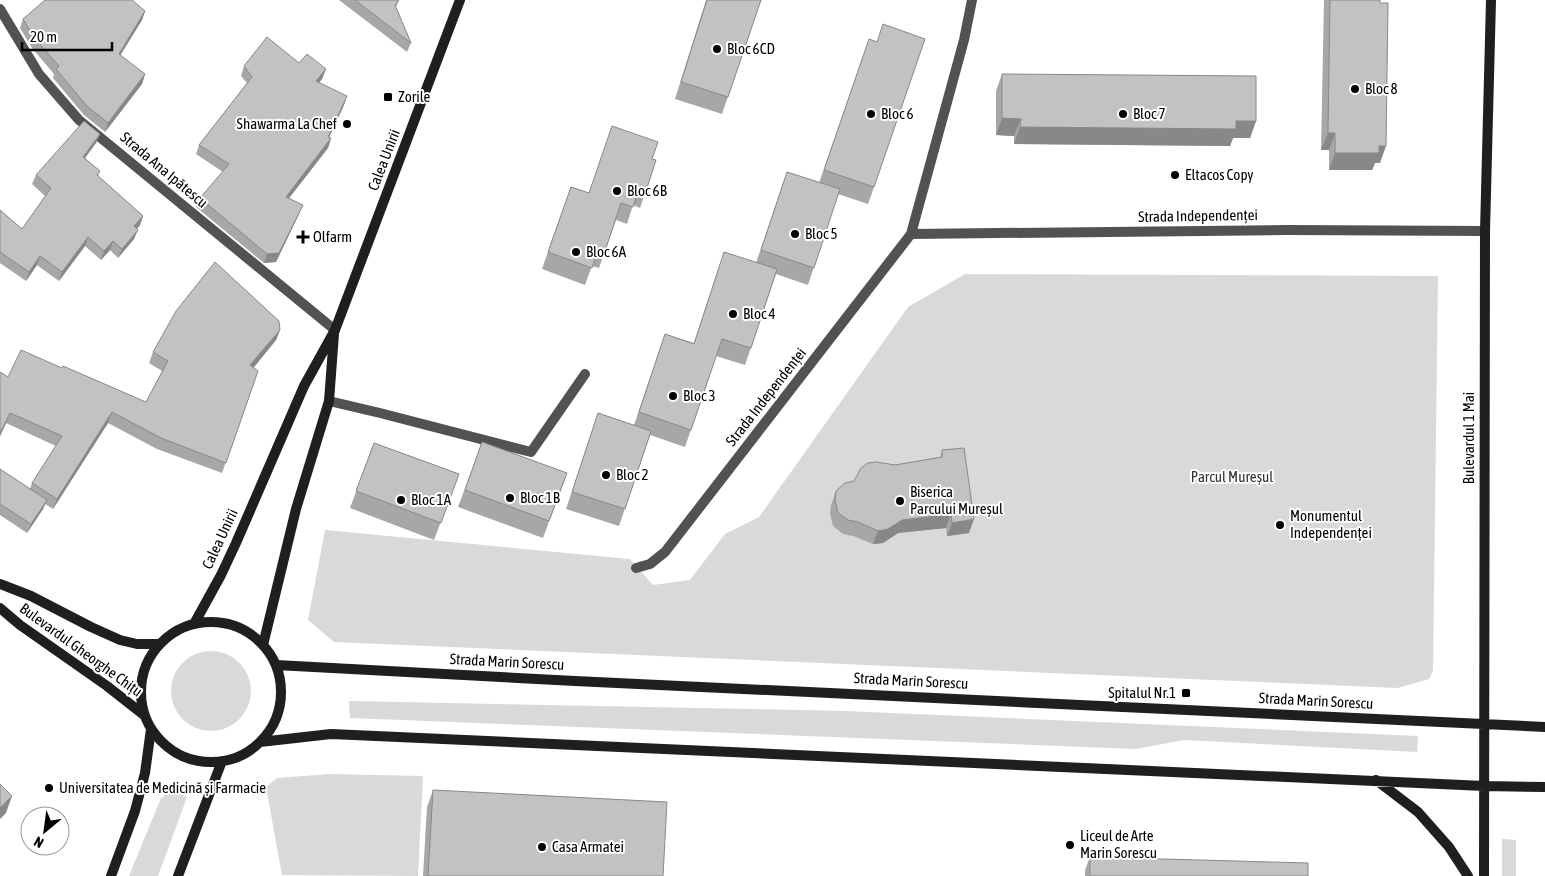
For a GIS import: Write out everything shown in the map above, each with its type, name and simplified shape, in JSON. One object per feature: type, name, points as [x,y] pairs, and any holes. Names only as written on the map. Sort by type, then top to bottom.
[{"type":"main road","name":"Calea Unirii","points":[[194,624],[221,575],[304,386],[334,330],[460,0]]},
{"type":"main road","name":"Bulevardul 1 Mai","points":[[1484,876],[1485,231],[1491,0]]},
{"type":"main road","name":"Calea Unirii","points":[[263,644],[294,518],[329,401],[334,330]]},
{"type":"main road","name":"Bulevardul Gheorghe Chițu","points":[[0,584],[31,596],[120,640],[137,644],[159,644]]},
{"type":"main road","name":"Bulevardul Gheorghe Chițu","points":[[0,608],[20,625],[107,686],[144,715]]},
{"type":"main road","points":[[213,621],[232,624],[249,633],[263,644],[276,665],[281,685],[280,706],[272,726],[260,742],[242,755],[222,761],[202,761],[182,756],[165,744],[151,729],[144,715],[141,696],[142,677],[148,659],[159,644],[175,631],[194,624],[213,621]]},
{"type":"main road","name":"Strada Marin Sorescu","points":[[276,665],[1545,727]]},
{"type":"main road","points":[[111,876],[135,812],[145,773],[151,729]]},
{"type":"main road","points":[[260,742],[331,734],[1484,786],[1545,787]]},
{"type":"main road","points":[[178,876],[222,761]]},
{"type":"main road","points":[[1376,780],[1418,812],[1453,853],[1468,876]]},
{"type":"street","name":"Strada Independenței","points":[[636,568],[650,564],[666,552],[911,234],[964,40],[972,0]]},
{"type":"street","name":"Strada Ana Ipătescu","points":[[0,9],[40,74],[80,120],[334,330]]},
{"type":"street","name":"Strada Independenței","points":[[911,234],[1287,230],[1485,231]]},
{"type":"street","points":[[329,401],[531,452],[585,374]]},
{"type":"green space","name":"Parcul Mureșul","points":[[965,274],[1438,276],[1433,671],[1429,679],[1398,688],[334,642],[308,620],[325,530],[630,559],[653,585],[690,580],[725,534],[759,517],[908,307]]},
{"type":"green space","points":[[211,651],[226,654],[239,663],[248,676],[251,691],[248,706],[239,719],[226,728],[211,731],[196,728],[183,719],[174,706],[171,691],[174,676],[183,663],[196,654]]},
{"type":"green space","points":[[349,701],[846,711],[1418,736],[1417,752],[1184,740],[1136,749],[350,718]]},
{"type":"green space","points":[[329,774],[423,776],[418,876],[282,875],[266,787],[277,778]]},
{"type":"green space","points":[[166,789],[187,797],[158,876],[129,876],[161,798],[163,798]]},
{"type":"green space","points":[[1502,839],[1516,840],[1516,876],[1502,876]]},
{"type":"building","points":[[45,0],[132,0],[145,11],[119,54],[145,74],[108,123],[87,106],[56,69],[59,66],[35,39],[23,19]]},
{"type":"building","points":[[355,0],[399,0],[395,5],[411,43]]},
{"type":"building","name":"Bloc 6CD","points":[[707,0],[761,0],[728,97],[681,82]]},
{"type":"building","name":"Bloc 8","points":[[1330,0],[1380,0],[1380,3],[1388,3],[1386,146],[1379,146],[1379,153],[1335,153],[1335,133],[1328,133]]},
{"type":"building","name":"Bloc 6","points":[[883,24],[925,39],[874,187],[824,170],[869,39],[877,42]]},
{"type":"building","points":[[267,37],[299,63],[307,54],[326,69],[316,81],[347,96],[328,137],[331,138],[286,197],[303,205],[279,253],[267,254],[200,198],[229,164],[199,145],[252,77],[244,66]]},
{"type":"building","name":"Bloc 7","points":[[1002,74],[1256,76],[1256,121],[1236,121],[1236,129],[1020,127],[1021,119],[1002,118]]},
{"type":"building","points":[[84,121],[100,134],[83,157],[100,171],[97,175],[143,216],[134,226],[138,230],[122,249],[113,241],[104,251],[88,237],[62,272],[40,256],[29,272],[0,252],[0,210],[22,229],[51,188],[36,175]]},
{"type":"building","points":[[612,126],[658,142],[652,159],[656,160],[646,191],[639,188],[633,207],[621,203],[605,251],[598,249],[592,268],[548,252],[571,187],[589,193]]},
{"type":"building","name":"Bloc 5","points":[[787,172],[840,189],[814,268],[761,250]]},
{"type":"building","points":[[724,252],[777,269],[751,348],[722,339],[691,430],[639,412],[665,334],[694,344]]},
{"type":"building","points":[[215,262],[279,321],[280,330],[250,365],[258,371],[226,463],[161,438],[112,412],[57,499],[32,483],[62,436],[10,413],[0,433],[0,372],[8,377],[21,350],[146,402],[168,361],[153,352],[176,311]]},
{"type":"building","name":"Bloc 2","points":[[598,413],[651,431],[625,509],[572,492]]},
{"type":"building","name":"Bloc 1B","points":[[482,442],[567,473],[549,521],[465,490]]},
{"type":"building","name":"Bloc 1A","points":[[374,443],[459,474],[441,523],[356,491]]},
{"type":"building","name":"Biserica Parcului Mureșul","points":[[964,448],[974,519],[952,523],[951,514],[902,520],[888,529],[878,531],[858,522],[848,520],[838,513],[835,500],[836,491],[845,483],[854,481],[861,468],[868,463],[876,462],[895,465],[942,457],[942,450]]},
{"type":"building","points":[[0,469],[47,500],[31,524],[0,504]]},
{"type":"building","points":[[0,784],[12,796],[0,808]]},
{"type":"building","name":"Casa Armatei","points":[[433,790],[667,802],[663,876],[428,876]]},
{"type":"building","points":[[1090,857],[1308,863],[1308,876],[1090,876]]},
{"type":"place","name":"Bloc 6CD","points":[[717,49]]},
{"type":"place","name":"Bloc 8","points":[[1355,89]]},
{"type":"place","name":"Zorile","points":[[388,97]]},
{"type":"place","name":"Bloc 6","points":[[871,114]]},
{"type":"place","name":"Bloc 7","points":[[1123,114]]},
{"type":"place","name":"Shawarma La Chef","points":[[347,124]]},
{"type":"place","name":"Eltacos Copy","points":[[1175,175]]},
{"type":"place","name":"Bloc 6B","points":[[617,191]]},
{"type":"place","name":"Bloc 5","points":[[795,234]]},
{"type":"place","name":"Olfarm","points":[[303,237]]},
{"type":"place","name":"Bloc 6A","points":[[576,252]]},
{"type":"place","name":"Bloc 4","points":[[733,314]]},
{"type":"place","name":"Bloc 3","points":[[673,396]]},
{"type":"place","name":"Bloc 2","points":[[606,475]]},
{"type":"place","name":"Bloc 1B","points":[[510,498]]},
{"type":"place","name":"Bloc 1A","points":[[401,500]]},
{"type":"place","name":"Biserica Parcului Mureșul","points":[[900,501]]},
{"type":"place","name":"Monumentul Independenței","points":[[1280,525]]},
{"type":"place","name":"Spitalul Nr.1","points":[[1186,693]]},
{"type":"place","name":"Universitatea de Medicină și Farmacie","points":[[49,788]]},
{"type":"place","name":"Liceul de Arte Marin Sorescu","points":[[1070,845]]},
{"type":"place","name":"Casa Armatei","points":[[542,847]]}]
